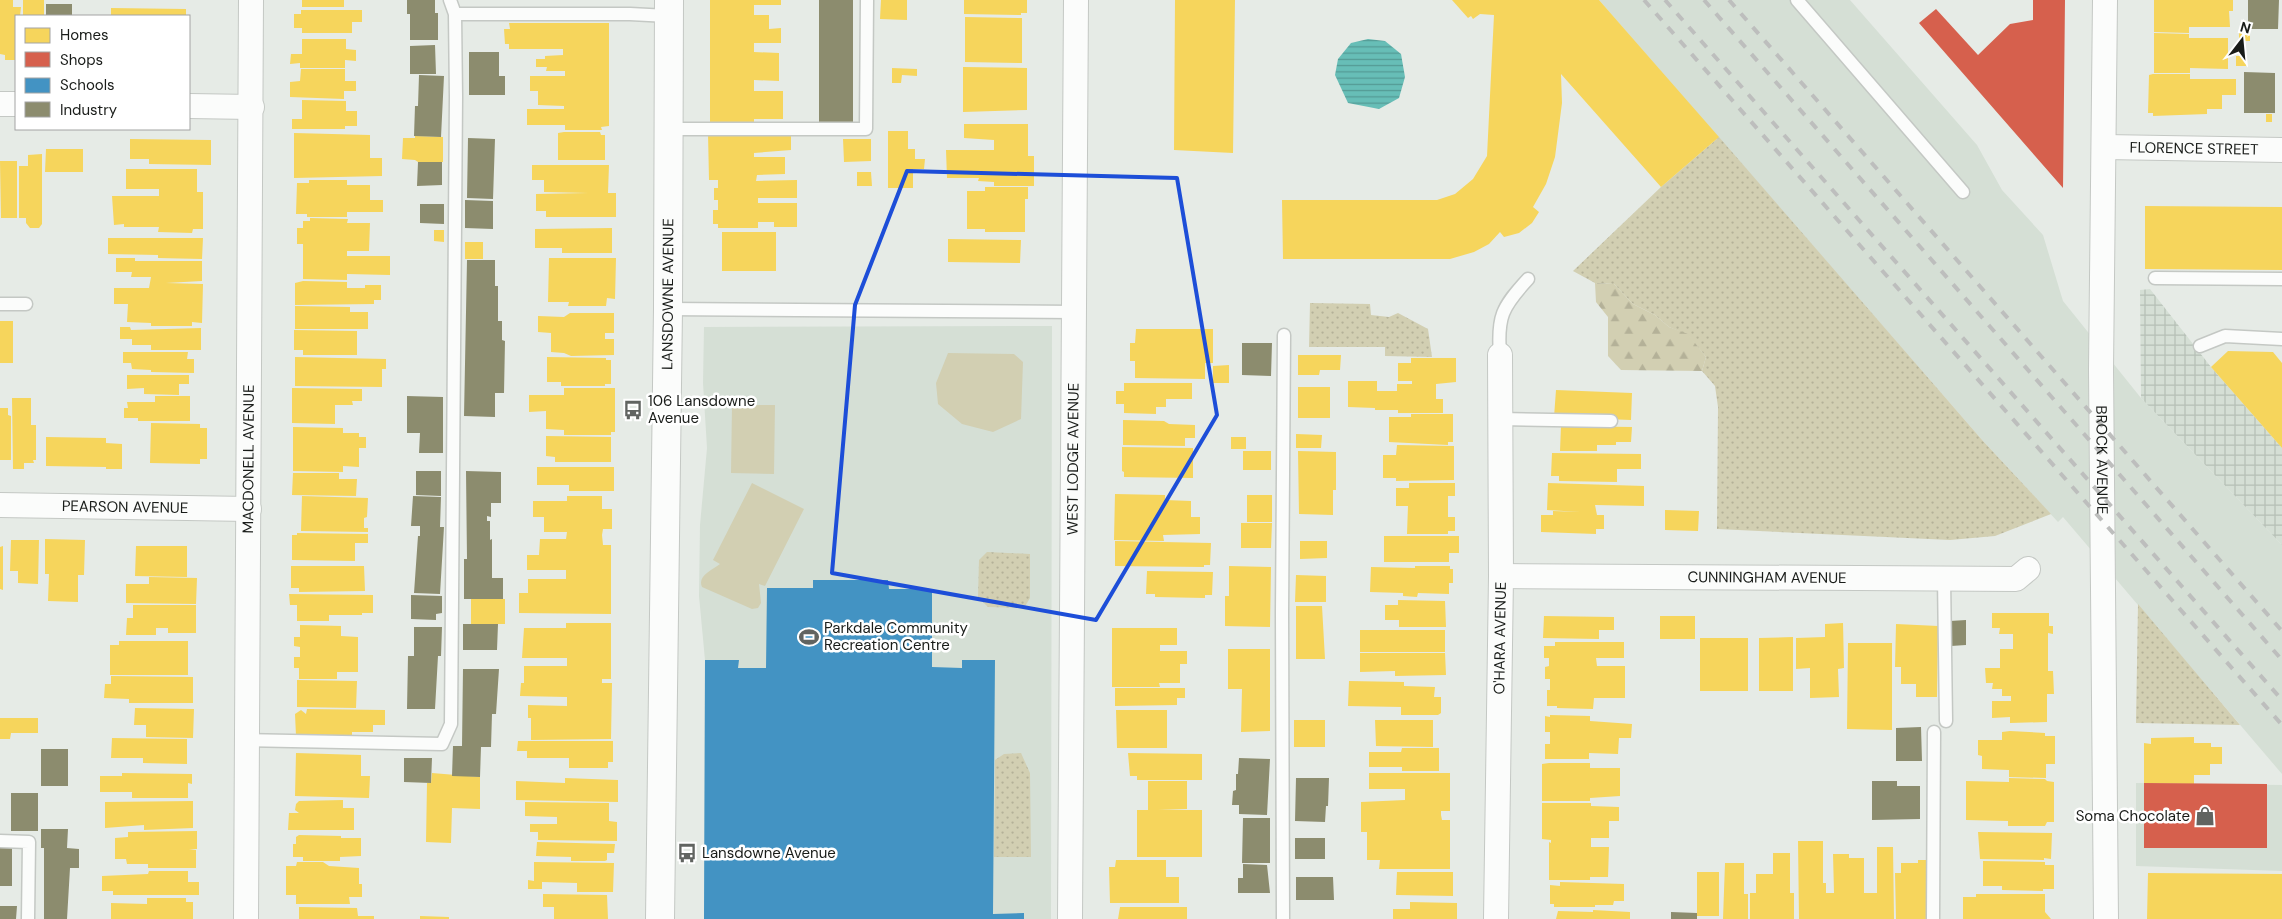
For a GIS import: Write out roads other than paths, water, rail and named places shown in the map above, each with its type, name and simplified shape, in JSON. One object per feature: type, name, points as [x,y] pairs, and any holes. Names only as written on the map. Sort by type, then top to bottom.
[{"type":"street","name":"MACDONELL AVENUE","points":[[246,919],[252,107],[251,0]]},
{"type":"street","name":"WEST LODGE AVENUE","points":[[1070,919],[1076,0]]},
{"type":"street","name":"BROCK AVENUE","points":[[2105,0],[2105,147],[2101,380],[2106,919]]},
{"type":"street","name":"LANSDOWNE AVENUE","points":[[660,919],[668,309],[669,8]]},
{"type":"street","points":[[0,104],[15,104]]},
{"type":"street","points":[[190,106],[252,107]]},
{"type":"street","name":"FLORENCE STREET","points":[[2105,147],[2282,150]]},
{"type":"street","name":"O'HARA AVENUE","points":[[1496,919],[1501,576],[1500,355]]},
{"type":"street","name":"PEARSON AVENUE","points":[[0,505],[249,509]]},
{"type":"street","name":"CUNNINGHAM AVENUE","points":[[1501,576],[2016,578],[2028,569]]},
{"type":"lane","points":[[246,740],[442,744],[451,724],[455,14],[450,0]]},
{"type":"lane","points":[[668,129],[866,129],[867,0]]},
{"type":"lane","points":[[1797,0],[1964,192]]},
{"type":"lane","points":[[455,14],[630,14],[669,8]]},
{"type":"lane","points":[[2155,278],[2282,279]]},
{"type":"lane","points":[[1500,355],[1498,329],[1508,300],[1528,279]]},
{"type":"lane","points":[[0,304],[26,304]]},
{"type":"lane","points":[[668,309],[1074,312]]},
{"type":"lane","points":[[1283,919],[1282,602],[1284,335]]},
{"type":"lane","points":[[2200,346],[2225,336],[2282,339]]},
{"type":"lane","points":[[1500,419],[1611,421]]},
{"type":"lane","points":[[1944,578],[1946,721]]},
{"type":"lane","points":[[1933,919],[1934,732]]},
{"type":"lane","points":[[0,842],[29,842],[28,919]]},
{"type":"water","points":[[1368,39],[1385,41],[1401,54],[1405,77],[1399,98],[1379,109],[1348,103],[1335,75],[1338,59],[1351,43]]},
{"type":"railway","points":[[1644,0],[2282,725]]},
{"type":"railway","points":[[1665,0],[2282,700]]},
{"type":"railway","points":[[1704,0],[2282,660]]},
{"type":"railway","points":[[1729,0],[2282,631]]},
{"type":"place","name":"106 Lansdowne Avenue","points":[[633,410]]},
{"type":"place","name":"Parkdale Community Recreation Centre","points":[[809,637]]},
{"type":"place","name":"Soma Chocolate","points":[[2205,816]]},
{"type":"place","name":"Lansdowne Avenue","points":[[687,853]]}]
